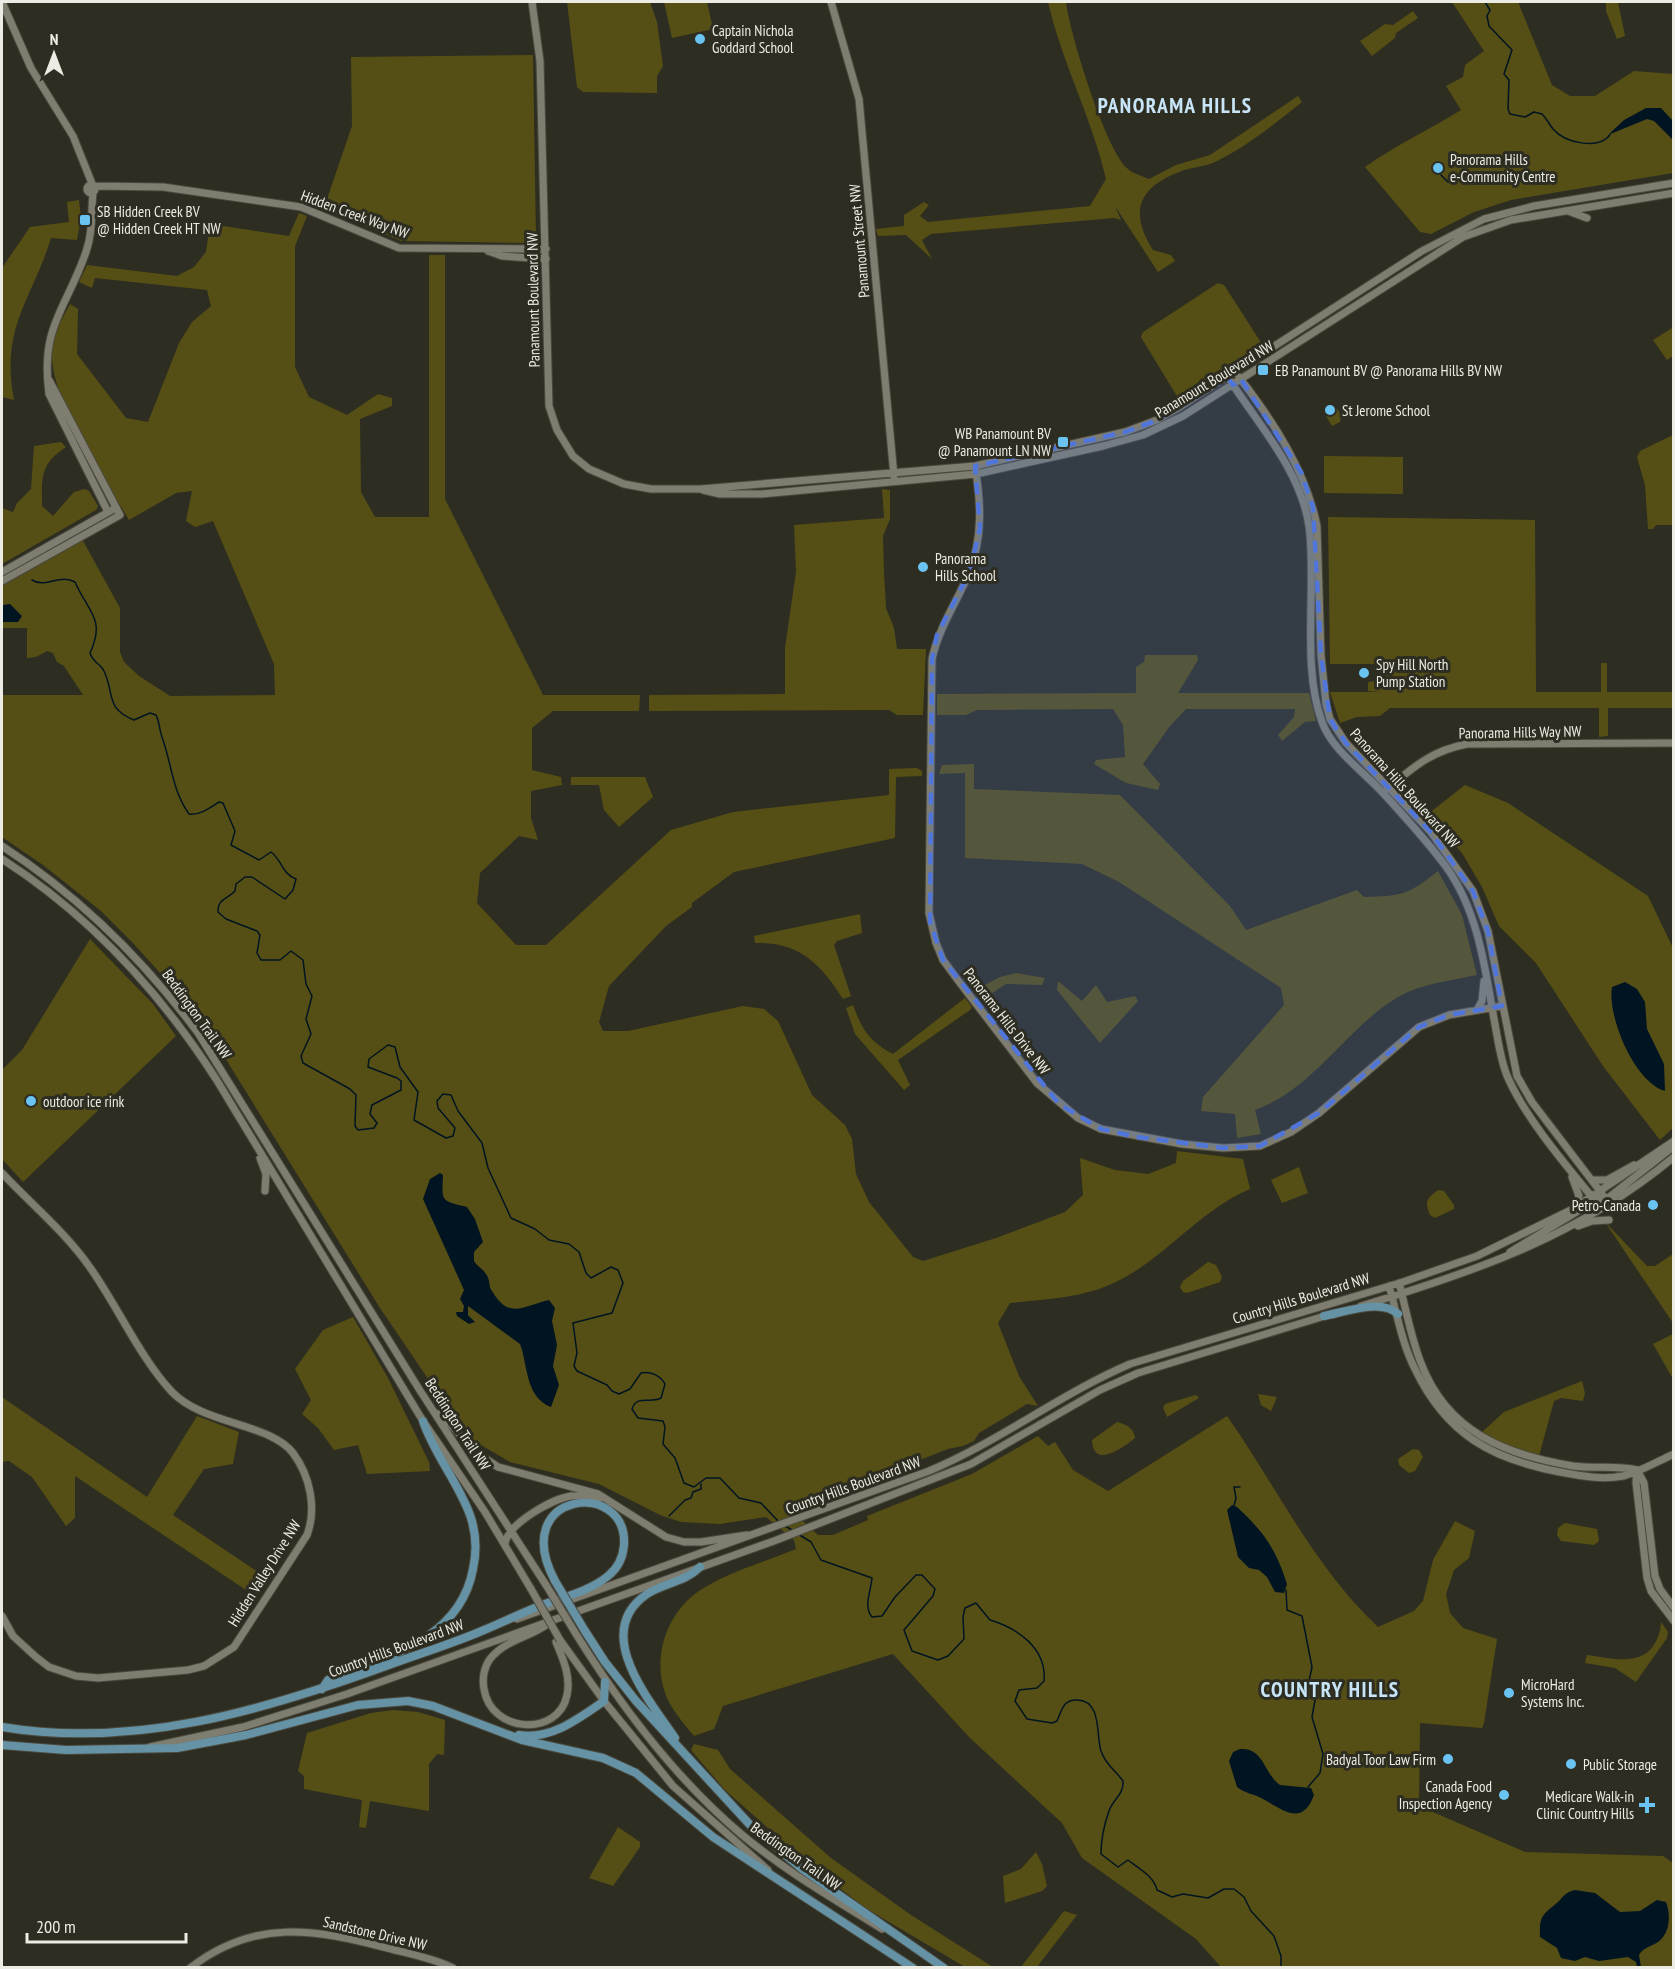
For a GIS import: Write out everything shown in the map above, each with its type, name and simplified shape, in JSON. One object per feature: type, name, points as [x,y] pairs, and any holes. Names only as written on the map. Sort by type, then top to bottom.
[{"type":"main road","points":[[1324,1317],[1385,1306],[1398,1314]]},
{"type":"main road","points":[[321,1690],[328,1680],[418,1644],[432,1635],[456,1611],[467,1592],[475,1560],[473,1527],[460,1492],[423,1421]]},
{"type":"main road","points":[[484,1630],[504,1620],[592,1587],[609,1575],[622,1557],[624,1539],[623,1530],[608,1509],[595,1503],[569,1504],[551,1517],[544,1529],[542,1544],[544,1558],[555,1581],[585,1631],[605,1662],[702,1776],[752,1827],[802,1869],[925,1956]]},
{"type":"main road","points":[[700,1567],[693,1574],[648,1593],[635,1604],[626,1617],[623,1639],[629,1664],[651,1704],[702,1776]]},
{"type":"main road","name":"Country Hills Boulevard NW","points":[[2,1727],[69,1733],[122,1733],[207,1720],[321,1690],[484,1630]]},
{"type":"main road","points":[[496,1731],[523,1736],[556,1731],[604,1701],[606,1682]]},
{"type":"main road","points":[[150,1748],[204,1744],[358,1705],[408,1701],[433,1707],[522,1740],[603,1758],[636,1773],[713,1837],[790,1889]]},
{"type":"main road","name":"Country Hills Boulevard NW","points":[[2,1745],[66,1750],[150,1748]]},
{"type":"main road","name":"Beddington Trail NW","points":[[790,1889],[913,1968]]},
{"type":"main road","name":"Beddington Trail NW","points":[[925,1956],[944,1968]]},
{"type":"street","points":[[2,2],[31,68],[73,136],[92,189],[91,236],[86,253],[48,341],[46,375],[49,393],[112,510],[120,516],[2,581]]},
{"type":"street","name":"Panamount Boulevard NW","points":[[532,2],[540,61],[549,406],[557,430],[573,456],[589,469],[624,484],[651,489],[701,489],[976,474],[1093,449],[1143,435],[1183,416],[1233,385],[1238,376],[1271,350],[1422,251],[1484,219],[1534,206],[1674,183]]},
{"type":"street","name":"Panamount Street NW","points":[[831,2],[859,99],[894,478]]},
{"type":"street","name":"Hidden Creek Way NW","points":[[92,189],[108,186],[163,187],[295,205],[318,212],[399,248],[546,249]]},
{"type":"street","name":"Panamount Boulevard NW","points":[[894,478],[975,466],[1125,432],[1157,420],[1228,378],[1238,376],[1276,357],[1463,237],[1510,220],[1674,193]]},
{"type":"street","points":[[1563,210],[1587,218]]},
{"type":"street","name":"Hidden Creek Way NW","points":[[486,250],[502,256],[546,259]]},
{"type":"street","points":[[1321,317],[1326,325]]},
{"type":"street","points":[[1271,350],[1276,357]]},
{"type":"street","name":"Panorama Hills Boulevard NW","points":[[1238,376],[1300,472],[1313,507],[1317,526],[1320,655],[1330,719],[1346,743],[1430,831],[1473,891],[1488,931],[1516,1076],[1532,1101],[1608,1201]]},
{"type":"street","name":"Panorama Hills Boulevard NW","points":[[1228,378],[1292,474],[1303,501],[1309,526],[1312,660],[1322,723],[1338,747],[1383,793],[1447,868],[1463,895],[1477,932],[1500,1052],[1508,1078],[1521,1103],[1601,1208]]},
{"type":"street","name":"Panorama Hills Drive NW","points":[[975,466],[980,528],[977,546],[968,575],[938,635],[932,658],[929,913],[943,960],[1038,1083],[1068,1111],[1101,1129],[1182,1144],[1249,1148],[1291,1132],[1318,1113],[1419,1027],[1437,1019],[1502,1006]]},
{"type":"street","points":[[2,572],[112,510]]},
{"type":"street","name":"Panorama Hills Way NW","points":[[1383,793],[1422,759],[1445,748],[1467,744],[1674,743]]},
{"type":"street","name":"Beddington Trail NW","points":[[2,846],[41,873],[96,918],[132,953],[174,1001],[213,1056],[424,1396],[606,1682],[665,1758],[741,1834],[786,1869],[925,1956]]},
{"type":"street","name":"Beddington Trail NW","points":[[2,859],[58,899],[102,938],[154,993],[201,1055],[423,1421],[505,1544],[558,1641],[679,1792],[790,1889]]},
{"type":"street","points":[[1477,1010],[1483,993],[1484,969]]},
{"type":"street","points":[[1592,1179],[1602,1181],[1613,1177],[1674,1143]]},
{"type":"street","points":[[1601,1208],[1674,1143]]},
{"type":"street","points":[[255,1144],[266,1174],[265,1191]]},
{"type":"street","points":[[1496,1260],[1594,1200],[1659,1151]]},
{"type":"street","points":[[1557,1152],[1577,1186],[1579,1196],[1573,1209]]},
{"type":"street","points":[[1608,1201],[1674,1157]]},
{"type":"street","name":"Hidden Valley Drive NW","points":[[2,1173],[88,1265],[154,1370],[173,1393],[201,1412],[274,1438],[291,1451],[303,1470],[309,1486],[311,1522],[307,1535],[234,1647],[204,1666],[188,1670],[98,1678],[76,1676],[49,1667],[36,1657],[14,1636],[2,1616]]},
{"type":"street","name":"Country Hills Boulevard NW","points":[[484,1630],[765,1532],[953,1461],[1014,1429],[1091,1382],[1130,1364],[1399,1283],[1477,1256],[1594,1200]]},
{"type":"street","name":"Country Hills Boulevard NW","points":[[150,1748],[243,1727],[336,1698],[820,1524],[971,1464],[1100,1390],[1138,1372],[1402,1293],[1496,1260],[1540,1243],[1601,1208]]},
{"type":"street","points":[[1540,1243],[1585,1223],[1609,1220]]},
{"type":"street","points":[[1399,1283],[1421,1364],[1444,1403],[1477,1434],[1505,1450],[1543,1460],[1592,1468],[1626,1467],[1637,1470],[1644,1482],[1655,1576],[1665,1598],[1674,1608]]},
{"type":"street","points":[[1389,1286],[1413,1367],[1438,1408],[1475,1443],[1506,1459],[1584,1476],[1625,1476],[1674,1454]]},
{"type":"street","points":[[424,1396],[477,1453],[498,1467],[534,1479],[590,1491],[652,1529],[684,1542],[701,1542],[765,1532]]},
{"type":"street","points":[[1637,1470],[1636,1482],[1647,1578],[1651,1591],[1674,1621]]},
{"type":"street","points":[[505,1544],[510,1528],[563,1498],[582,1496],[605,1499]]},
{"type":"street","points":[[556,1618],[542,1628],[511,1641],[487,1663],[483,1682],[484,1692],[496,1715],[513,1724],[522,1725],[545,1721],[559,1711],[567,1696],[568,1676],[558,1641]]},
{"type":"street","name":"Sandstone Drive NW","points":[[190,1968],[204,1957],[243,1938],[298,1930],[330,1934],[453,1968]]},
{"type":"highlighted area","points":[[1228,378],[1233,385],[1241,379],[1301,472],[1313,507],[1321,655],[1330,719],[1346,743],[1430,831],[1473,891],[1488,931],[1502,1006],[1449,1015],[1419,1027],[1319,1113],[1260,1146],[1223,1148],[1137,1137],[1101,1129],[1059,1104],[943,960],[930,922],[932,659],[937,635],[970,571],[980,528],[975,466],[1125,432],[1157,420]]},
{"type":"shaded area","points":[[567,2],[650,2],[657,22],[663,66],[657,76],[657,93],[583,92],[577,87]]},
{"type":"shaded area","points":[[664,2],[707,2],[713,29],[672,38]]},
{"type":"shaded area","points":[[1048,2],[1066,2],[1081,63],[1109,140],[1128,169],[1138,175],[1149,179],[1176,165],[1210,155],[1298,96],[1302,102],[1238,149],[1215,162],[1184,170],[1165,178],[1146,194],[1140,213],[1141,224],[1146,236],[1153,250],[1171,255],[1175,261],[1158,272],[1115,206],[1121,220],[1114,218],[931,234],[922,240],[932,259],[906,235],[878,236],[876,229],[904,226],[904,215],[924,202],[929,205],[920,216],[928,222],[1090,206],[1106,179]]},
{"type":"shaded area","points":[[1452,2],[1518,2],[1552,85],[1570,96],[1595,96],[1634,71],[1673,74],[1673,173],[1511,200],[1474,212],[1431,234],[1420,232],[1365,167],[1461,110],[1446,86],[1463,77],[1465,65],[1484,51]]},
{"type":"shaded area","points":[[1606,2],[1618,2],[1625,36],[1617,39],[1606,11]]},
{"type":"shaded area","points":[[1413,11],[1418,18],[1396,33],[1395,38],[1372,56],[1360,41],[1385,24],[1393,25]]},
{"type":"shaded area","points":[[533,55],[536,240],[531,243],[401,241],[306,202],[304,192],[328,196],[352,126],[351,57]]},
{"type":"shaded area","points":[[79,200],[81,218],[77,240],[51,238],[20,315],[11,353],[14,400],[2,397],[2,268],[30,227],[69,222],[67,202]]},
{"type":"shaded area","points":[[299,213],[307,216],[295,246],[295,367],[309,397],[347,415],[378,394],[392,398],[392,406],[360,419],[361,492],[375,517],[429,517],[429,255],[445,255],[445,499],[543,695],[640,695],[639,711],[553,711],[532,728],[532,770],[561,777],[562,785],[531,791],[531,818],[538,840],[519,836],[480,873],[477,903],[516,945],[546,945],[671,830],[733,812],[889,795],[889,769],[917,768],[922,771],[922,776],[896,777],[895,838],[734,872],[692,903],[692,907],[666,926],[609,986],[599,1022],[603,1031],[628,1031],[743,1006],[764,1009],[778,1021],[812,1095],[845,1125],[852,1139],[856,1174],[869,1202],[913,1257],[923,1261],[996,1238],[1065,1212],[1083,1195],[1080,1158],[1115,1170],[1148,1174],[1176,1163],[1177,1151],[1243,1159],[1250,1189],[1215,1209],[1135,1271],[1118,1281],[1092,1291],[1065,1297],[1010,1303],[998,1323],[1019,1376],[1038,1406],[1027,1404],[979,1433],[974,1441],[963,1446],[948,1449],[884,1474],[792,1502],[793,1512],[818,1535],[833,1535],[868,1520],[867,1516],[972,1474],[1038,1436],[1048,1446],[1055,1442],[1073,1470],[1108,1491],[1227,1416],[1315,1553],[1355,1604],[1378,1627],[1414,1611],[1423,1601],[1433,1560],[1455,1521],[1475,1531],[1469,1558],[1454,1570],[1446,1594],[1450,1613],[1463,1628],[1497,1639],[1484,1723],[1482,1728],[1420,1723],[1419,1806],[1525,1852],[1663,1856],[1673,1863],[1673,1967],[1221,1967],[1196,1939],[1082,1858],[1062,1823],[969,1737],[893,1654],[723,1706],[714,1729],[694,1736],[681,1720],[669,1702],[663,1687],[661,1672],[664,1641],[677,1613],[687,1601],[710,1584],[796,1549],[794,1540],[766,1517],[720,1524],[681,1522],[660,1515],[599,1484],[510,1462],[474,1441],[456,1420],[380,1308],[222,1053],[180,995],[101,911],[43,865],[2,837],[2,695],[83,695],[64,666],[57,662],[53,653],[47,651],[36,657],[27,658],[27,628],[2,628],[2,585],[82,539],[120,608],[120,652],[124,662],[139,676],[170,696],[275,695],[274,664],[213,521],[195,527],[186,521],[192,491],[176,493],[129,520],[69,414],[53,370],[52,351],[56,333],[70,304],[78,309],[77,354],[126,418],[148,422],[179,343],[192,322],[211,306],[207,290],[95,278],[92,288],[79,282],[87,265],[177,276],[194,267],[206,252],[210,224],[289,236]]},
{"type":"shaded area","points":[[1218,283],[1224,285],[1262,344],[1261,350],[1184,399],[1178,398],[1141,337],[1143,332]]},
{"type":"shaded area","points":[[1672,328],[1673,356],[1667,360],[1653,340]]},
{"type":"shaded area","points":[[1331,406],[1337,408],[1341,416],[1340,422],[1332,426],[1323,411]]},
{"type":"shaded area","points":[[1673,435],[1673,525],[1656,525],[1653,529],[1648,529],[1645,485],[1637,457],[1640,451]]},
{"type":"shaded area","points":[[61,442],[66,447],[51,459],[44,472],[42,506],[53,516],[74,492],[85,489],[89,491],[98,506],[96,510],[2,564],[2,508],[13,512],[17,503],[31,489],[34,446]]},
{"type":"shaded area","points":[[1324,456],[1403,457],[1403,494],[1324,493]]},
{"type":"shaded area","points":[[882,489],[890,490],[890,519],[883,536],[886,608],[894,628],[897,649],[926,649],[923,715],[897,715],[889,710],[649,711],[649,695],[785,694],[785,648],[796,572],[794,525],[884,518]]},
{"type":"shaded area","points":[[1328,517],[1535,520],[1536,692],[1601,692],[1601,663],[1607,663],[1607,692],[1673,692],[1673,708],[1608,708],[1608,736],[1599,737],[1599,708],[1390,708],[1380,716],[1357,717],[1340,723],[1330,692],[1382,692],[1368,691],[1368,682],[1378,681],[1379,664],[1330,664]]},
{"type":"shaded area","points":[[1145,655],[1197,655],[1198,660],[1178,693],[1309,693],[1316,721],[1305,722],[1282,741],[1278,735],[1294,717],[1295,709],[1186,709],[1170,726],[1143,764],[1160,784],[1158,790],[1126,783],[1094,764],[1096,760],[1125,757],[1123,725],[1113,709],[977,710],[966,715],[937,715],[937,694],[1136,693],[1136,667],[1144,662]]},
{"type":"shaded area","points":[[974,764],[974,789],[1120,795],[1230,906],[1246,930],[1357,890],[1364,897],[1404,893],[1438,871],[1462,915],[1477,975],[1427,985],[1398,997],[1362,1025],[1295,1088],[1255,1110],[1261,1134],[1237,1138],[1235,1114],[1201,1111],[1203,1097],[1284,1005],[1281,988],[1119,882],[1082,864],[965,858],[965,773],[939,774],[942,765]]},
{"type":"shaded area","points":[[571,777],[645,777],[653,797],[619,827],[604,810],[599,785],[571,785]]},
{"type":"shaded area","points":[[1465,785],[1508,803],[1648,896],[1673,948],[1673,1128],[1660,1140],[1603,1066],[1536,963],[1499,926],[1482,887],[1462,853],[1428,814]]},
{"type":"shaded area","points":[[860,914],[862,933],[837,941],[834,945],[851,996],[843,999],[818,966],[797,951],[771,943],[755,943],[754,936]]},
{"type":"shaded area","points":[[90,939],[153,1004],[176,1036],[23,1182],[2,1159],[2,1070],[22,1050]]},
{"type":"shaded area","points":[[1016,973],[1045,978],[1042,985],[1006,984],[982,1000],[975,990],[1000,977]]},
{"type":"shaded area","points":[[1058,981],[1082,1001],[1096,985],[1107,1002],[1135,996],[1138,1001],[1100,1043],[1057,990]]},
{"type":"shaded area","points":[[965,998],[972,1007],[970,1010],[898,1060],[910,1085],[904,1090],[855,1034],[846,1008],[853,1005],[868,1034],[878,1045],[893,1054]]},
{"type":"shaded area","points":[[1299,1167],[1308,1193],[1282,1203],[1271,1180]]},
{"type":"shaded area","points":[[1438,1190],[1444,1191],[1454,1205],[1454,1209],[1435,1218],[1430,1215],[1427,1203]]},
{"type":"shaded area","points":[[1605,1222],[1647,1266],[1655,1266],[1673,1254],[1673,1323]]},
{"type":"shaded area","points":[[1208,1262],[1216,1265],[1222,1277],[1220,1282],[1187,1293],[1183,1292],[1180,1287],[1183,1281]]},
{"type":"shaded area","points":[[353,1317],[388,1378],[429,1462],[430,1471],[367,1474],[358,1445],[334,1450],[318,1428],[302,1414],[311,1400],[295,1369],[323,1330]]},
{"type":"shaded area","points":[[1673,1334],[1673,1379],[1653,1344]]},
{"type":"shaded area","points":[[1582,1381],[1585,1393],[1583,1401],[1561,1398],[1554,1401],[1539,1456],[1499,1443],[1481,1433],[1504,1412]]},
{"type":"shaded area","points":[[1258,1394],[1277,1397],[1271,1411],[1261,1405]]},
{"type":"shaded area","points":[[1196,1395],[1199,1398],[1167,1417],[1163,1408],[1165,1404]]},
{"type":"shaded area","points":[[2,1397],[147,1497],[197,1416],[239,1432],[233,1464],[204,1469],[173,1515],[267,1578],[255,1596],[75,1476],[75,1518],[66,1526],[32,1477],[9,1461],[2,1462]]},
{"type":"shaded area","points":[[1117,1422],[1129,1427],[1135,1438],[1110,1454],[1098,1454],[1092,1440]]},
{"type":"shaded area","points":[[1413,1449],[1419,1450],[1423,1457],[1415,1471],[1409,1473],[1399,1465],[1398,1459]]},
{"type":"shaded area","points":[[1565,1523],[1597,1529],[1599,1541],[1594,1545],[1561,1541],[1557,1535],[1558,1528]]},
{"type":"shaded area","points":[[1661,1622],[1668,1632],[1667,1638],[1636,1682],[1615,1668],[1585,1663],[1587,1655],[1626,1659],[1643,1655],[1656,1641]]},
{"type":"shaded area","points":[[393,1710],[418,1712],[445,1720],[444,1755],[437,1754],[429,1764],[429,1811],[370,1801],[366,1828],[359,1827],[362,1800],[304,1789],[304,1776],[298,1771],[307,1733],[371,1713]]},
{"type":"shaded area","points":[[694,1744],[718,1750],[730,1769],[831,1858],[911,1915],[993,1967],[965,1967],[867,1909],[812,1867],[725,1790],[691,1750]]},
{"type":"shaded area","points":[[618,1827],[640,1842],[640,1847],[613,1886],[589,1878]]},
{"type":"shaded area","points":[[1036,1852],[1042,1864],[1047,1886],[1042,1891],[1005,1903],[1003,1876],[1021,1869]]},
{"type":"shaded area","points":[[1064,1911],[1077,1915],[1037,1967],[1021,1967]]},
{"type":"water","points":[[1646,108],[1661,108],[1673,121],[1673,140],[1654,121],[1647,119],[1608,135],[1624,120]]},
{"type":"water","points":[[10,604],[22,616],[18,622],[2,622],[2,605]]},
{"type":"water","points":[[1625,982],[1637,989],[1645,1002],[1647,1029],[1664,1064],[1665,1091],[1643,1075],[1633,1062],[1618,1030],[1612,987]]},
{"type":"water","points":[[440,1173],[443,1175],[444,1199],[467,1207],[475,1219],[483,1242],[474,1252],[474,1261],[486,1274],[498,1300],[504,1305],[517,1309],[549,1300],[555,1308],[552,1321],[557,1345],[553,1366],[559,1385],[551,1407],[536,1396],[532,1388],[520,1344],[468,1306],[468,1315],[475,1322],[469,1324],[457,1316],[456,1312],[463,1312],[464,1306],[460,1299],[464,1290],[423,1199],[430,1179]]},
{"type":"water","points":[[1232,1505],[1255,1525],[1268,1542],[1287,1584],[1284,1593],[1275,1592],[1267,1577],[1259,1570],[1249,1568],[1238,1557],[1227,1510]]},
{"type":"water","points":[[1240,1749],[1254,1752],[1280,1785],[1311,1788],[1314,1795],[1304,1811],[1291,1813],[1284,1811],[1237,1787],[1229,1761],[1233,1752]]},
{"type":"water","points":[[1575,1890],[1595,1893],[1620,1912],[1640,1911],[1657,1900],[1666,1902],[1669,1912],[1667,1929],[1658,1942],[1641,1952],[1639,1955],[1641,1967],[1637,1967],[1636,1962],[1628,1957],[1599,1961],[1585,1957],[1575,1961],[1561,1958],[1557,1948],[1540,1937],[1540,1923],[1544,1915],[1566,1894]]},
{"type":"waterway","points":[[1485,2],[1490,10],[1487,16],[1489,26],[1512,50],[1504,74],[1509,80],[1508,109],[1510,114],[1525,117],[1534,112],[1542,114],[1558,134],[1582,143],[1598,142],[1610,135]]},
{"type":"waterway","points":[[1441,175],[1448,182],[1455,178]]},
{"type":"waterway","points":[[32,580],[43,583],[64,579],[75,582],[96,624],[90,653],[104,671],[112,700],[119,711],[134,720],[150,713],[156,715],[179,796],[189,814],[209,809],[219,802],[223,803],[235,831],[231,845],[259,860],[271,852],[288,874],[296,879],[293,890],[285,899],[252,877],[245,877],[236,884],[235,891],[219,904],[218,912],[226,919],[257,931],[260,935],[257,953],[261,960],[280,960],[291,951],[303,960],[306,984],[312,996],[306,1019],[311,1034],[301,1056],[303,1063],[350,1089],[356,1095],[355,1126],[358,1130],[374,1128],[377,1123],[370,1114],[372,1105],[401,1090],[401,1081],[397,1078],[368,1067],[369,1059],[388,1045],[395,1047],[400,1067],[418,1092],[414,1120],[446,1138],[453,1136],[455,1128],[438,1108],[437,1101],[443,1094],[451,1095],[458,1111],[482,1143],[488,1168],[511,1218],[535,1229],[549,1240],[569,1244],[579,1252],[586,1273],[591,1278],[611,1267],[618,1270],[623,1283],[612,1313],[573,1323],[577,1353],[574,1366],[577,1371],[607,1385],[619,1394],[630,1389],[641,1373],[658,1376],[665,1384],[661,1398],[637,1402],[632,1409],[638,1418],[663,1421],[665,1427],[663,1444],[675,1458],[684,1483],[694,1487],[706,1478],[720,1478],[739,1498],[761,1503],[779,1522]]},
{"type":"waterway","points":[[669,1516],[685,1500],[691,1498],[693,1492],[701,1489],[701,1484]]},
{"type":"waterway","points":[[1234,1506],[1236,1498],[1234,1487],[1240,1487]]},
{"type":"waterway","points":[[785,1526],[794,1531]]},
{"type":"waterway","points":[[798,1534],[811,1542],[821,1560],[872,1578],[868,1604],[872,1617],[882,1616],[895,1597],[916,1575],[922,1575],[935,1589],[933,1596],[904,1630],[912,1651],[938,1660],[948,1656],[964,1639],[965,1608],[976,1603],[990,1620],[1010,1628],[1028,1641],[1041,1659],[1044,1681],[1037,1688],[1019,1690],[1015,1701],[1027,1719],[1052,1723],[1057,1721],[1069,1701],[1086,1702],[1095,1713],[1103,1756],[1123,1781],[1122,1790],[1107,1816],[1101,1854],[1118,1867],[1128,1860],[1149,1876],[1157,1890],[1172,1897],[1183,1894],[1208,1898],[1224,1889],[1234,1889],[1244,1897],[1251,1911],[1274,1936],[1281,1956],[1281,1968]]},
{"type":"waterway","points":[[1286,1590],[1287,1610],[1302,1616],[1312,1667],[1309,1681],[1315,1700],[1312,1717],[1323,1754],[1320,1773],[1308,1787]]},
{"type":"place","name":"Captain Nichola Goddard School","points":[[700,39]]},
{"type":"place","name":"Panorama Hills e-Community Centre","points":[[1438,168]]},
{"type":"place","name":"SB Hidden Creek BV @ Hidden Creek HT NW","points":[[85,220]]},
{"type":"place","name":"EB Panamount BV @ Panorama Hills BV NW","points":[[1263,370]]},
{"type":"place","name":"St Jerome School","points":[[1330,410]]},
{"type":"place","name":"WB Panamount BV @ Panamount LN NW","points":[[1063,442]]},
{"type":"place","name":"Panorama Hills School","points":[[923,567]]},
{"type":"place","name":"Spy Hill North Pump Station","points":[[1364,673]]},
{"type":"place","name":"outdoor ice rink","points":[[31,1101]]},
{"type":"place","name":"Petro-Canada","points":[[1653,1205]]},
{"type":"place","name":"MicroHard Systems Inc.","points":[[1509,1693]]},
{"type":"place","name":"Badyal Toor Law Firm","points":[[1448,1759]]},
{"type":"place","name":"Public Storage","points":[[1571,1764]]},
{"type":"place","name":"Canada Food Inspection Agency","points":[[1504,1795]]},
{"type":"place","name":"Medicare Walk-in Clinic Country Hills","points":[[1647,1805]]},
{"type":"district","name":"PANORAMA HILLS","points":[[1175,105]]},
{"type":"district","name":"COUNTRY HILLS","points":[[1330,1689]]}]
